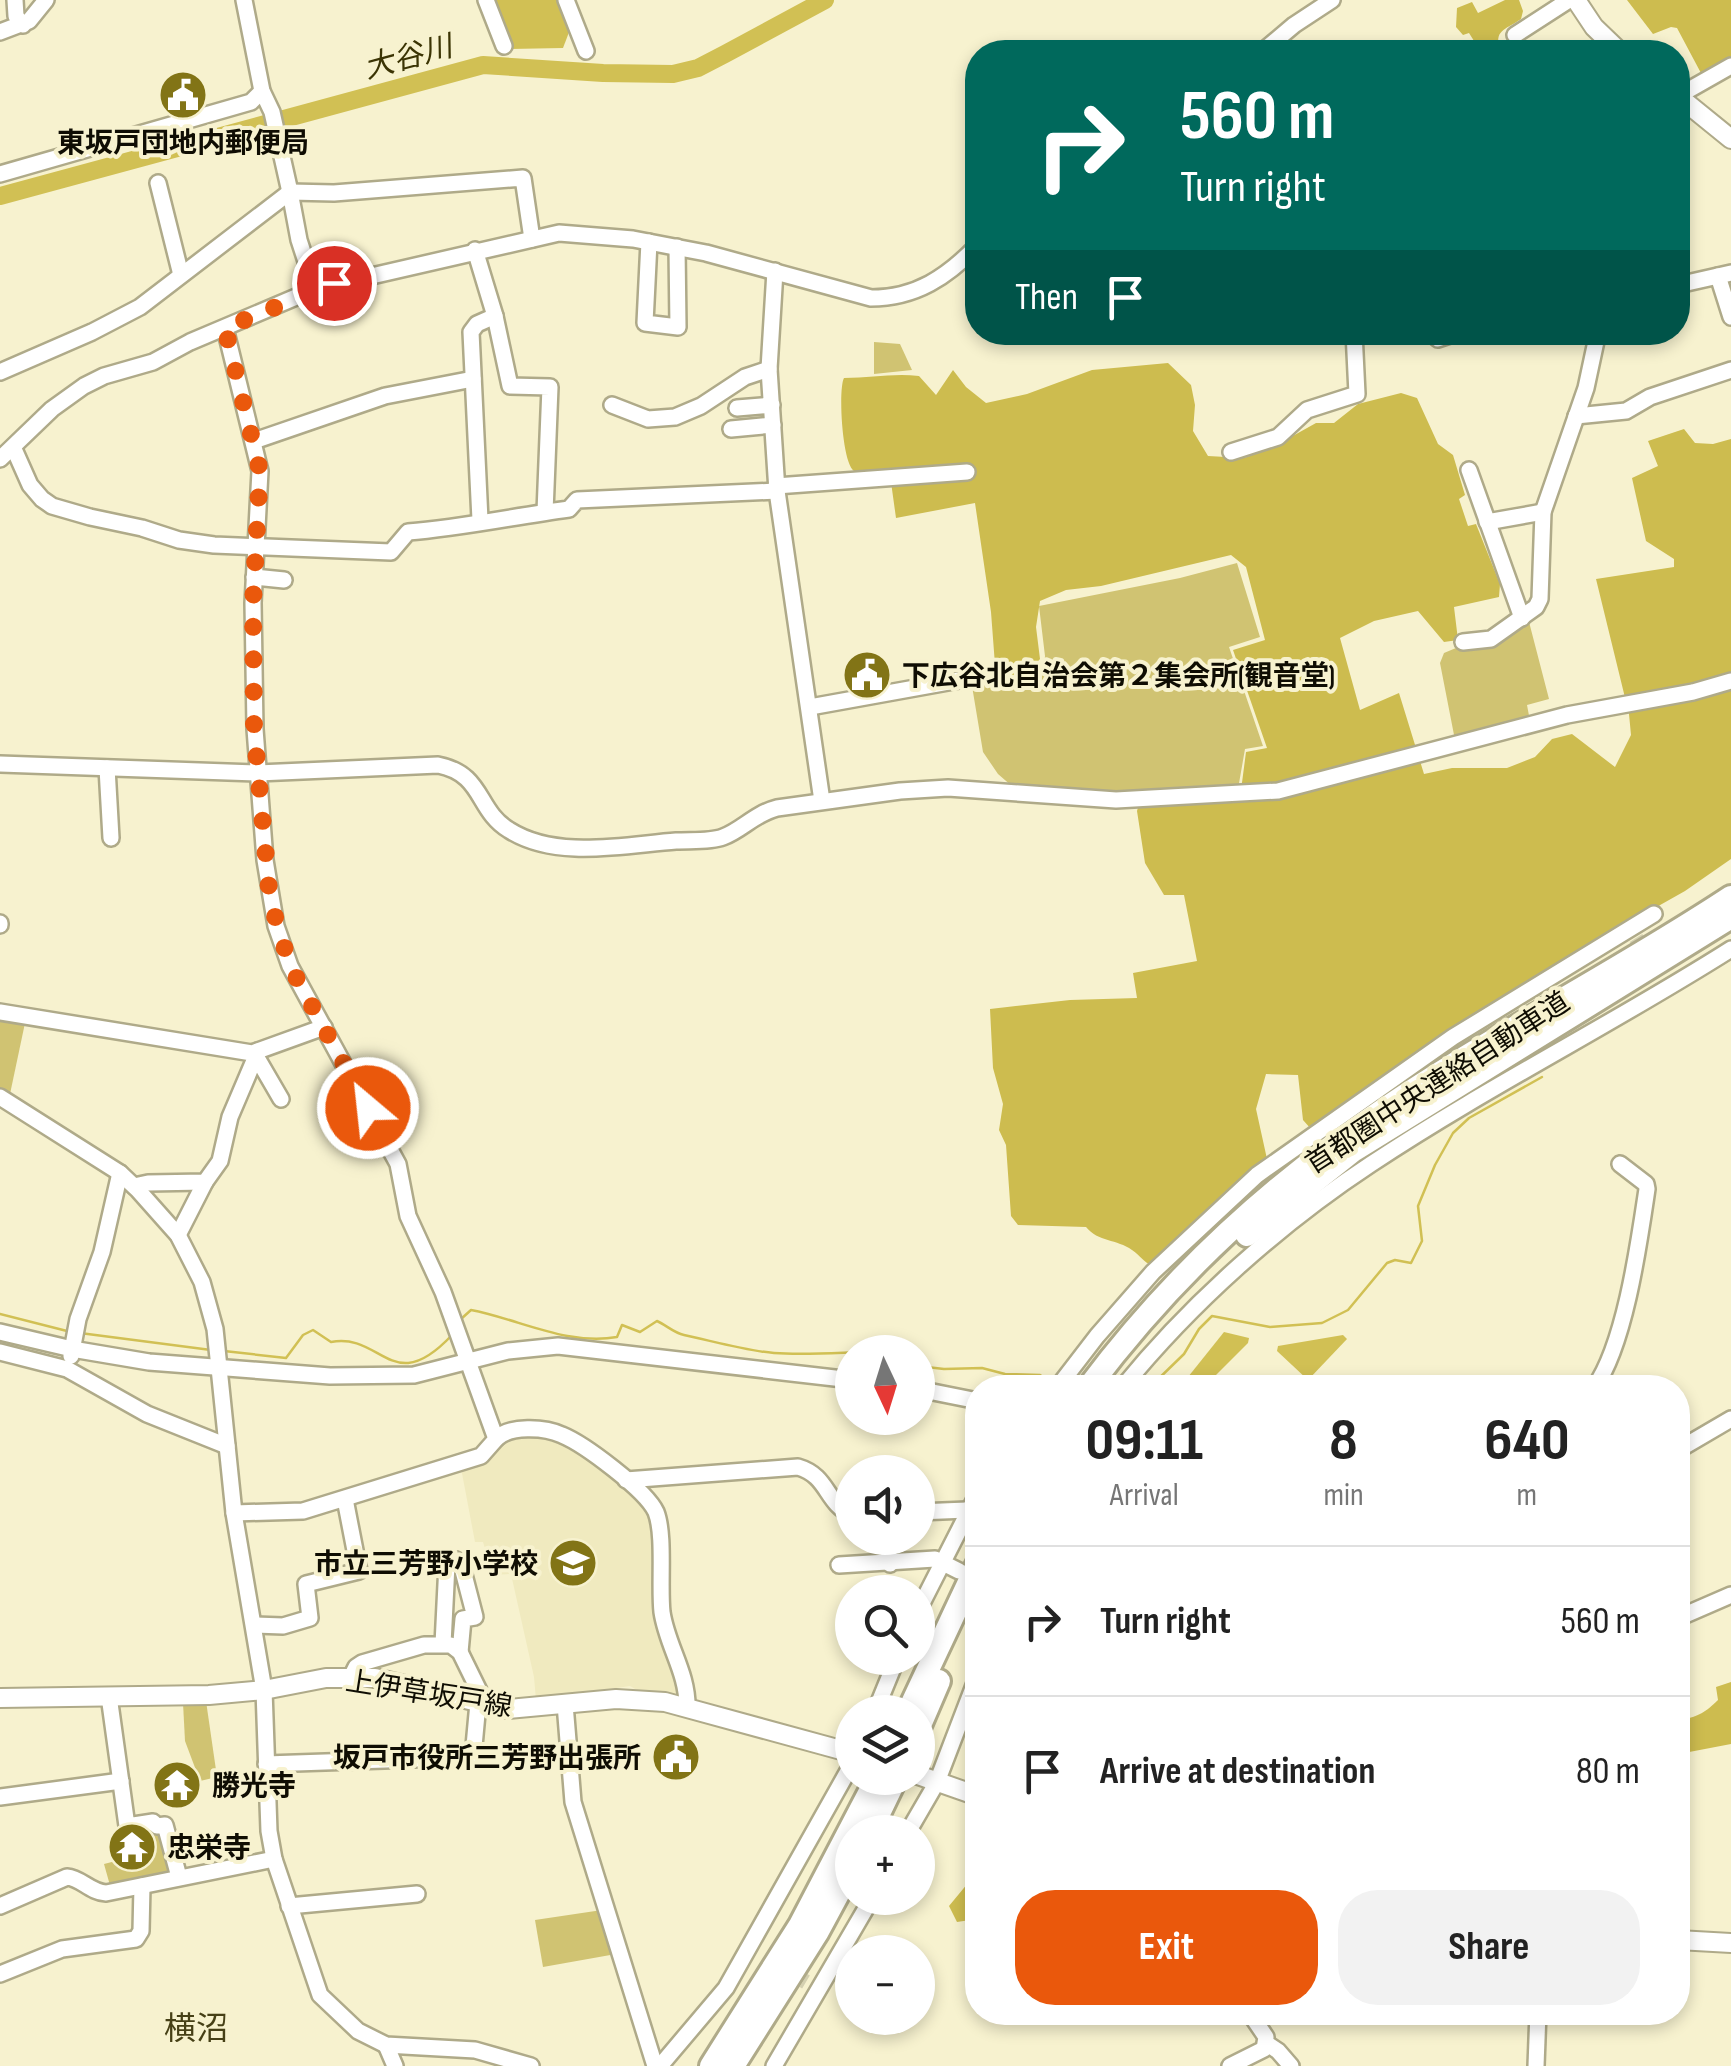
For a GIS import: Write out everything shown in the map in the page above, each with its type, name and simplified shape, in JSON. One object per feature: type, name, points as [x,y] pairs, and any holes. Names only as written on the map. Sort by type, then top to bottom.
[{"type":"highway","name":"首都圏中央連絡自動車道","points":[[1100,1375],[1274,1192],[1344,1137],[1432,1078],[1731,896]]},
{"type":"highway","name":"首都圏中央連絡自動車道","points":[[1116,1375],[1189,1280],[1353,1151],[1731,917]]},
{"type":"highway","points":[[915,1695],[965,1574]]},
{"type":"highway","points":[[934,1695],[965,1625]]},
{"type":"highway","points":[[695,2066],[769,1962],[875,1795]]},
{"type":"highway","points":[[744,2066],[835,1899]]},
{"type":"highway","points":[[733,2066],[816,1933]]},
{"type":"highway","points":[[711,2066],[769,1962]]},
{"type":"main road","points":[[1572,0],[1605,40]]},
{"type":"main road","points":[[1690,108],[1731,139]]},
{"type":"main road","name":"上伊草坂戸線","points":[[0,1698],[196,1696],[351,1677],[391,1681],[482,1704],[518,1708],[641,1700],[687,1708],[835,1748]]},
{"type":"main road","points":[[937,1782],[965,1792]]},
{"type":"main road","points":[[1690,1941],[1731,1944]]},
{"type":"street","points":[[16,0],[16,16],[23,25]]},
{"type":"street","points":[[0,32],[23,25],[46,0]]},
{"type":"street","points":[[244,0],[256,97],[272,112],[298,240],[315,290]]},
{"type":"street","points":[[486,0],[504,46]]},
{"type":"street","points":[[566,0],[586,51]]},
{"type":"street","points":[[1276,40],[1332,0]]},
{"type":"street","points":[[1514,34],[1572,0]]},
{"type":"street","points":[[1690,93],[1731,66]]},
{"type":"street","points":[[0,174],[256,97]]},
{"type":"street","points":[[0,372],[118,320],[290,192],[334,193],[523,178],[532,238]]},
{"type":"street","points":[[158,183],[181,275]]},
{"type":"street","points":[[0,459],[52,408],[104,376],[153,362],[315,290],[532,238],[559,233],[598,234],[649,242],[871,298],[888,298],[930,285],[965,259]]},
{"type":"street","points":[[649,242],[645,323],[678,327],[677,247]]},
{"type":"street","points":[[475,250],[510,386],[550,387],[544,512]]},
{"type":"street","points":[[775,271],[769,369],[776,488],[822,802]]},
{"type":"street","points":[[1690,282],[1725,274],[1731,317]]},
{"type":"street","points":[[480,520],[470,332],[495,316]]},
{"type":"street","points":[[225,328],[260,471],[254,577],[254,729],[270,900],[276,926],[290,966],[398,1164],[408,1216],[444,1292],[496,1438]]},
{"type":"street","points":[[1230,452],[1278,437],[1307,410],[1356,394],[1354,345]]},
{"type":"street","points":[[1463,642],[1491,638],[1522,618],[1540,599],[1544,512],[1595,345]]},
{"type":"street","points":[[612,405],[648,420],[675,417],[745,377],[769,369]]},
{"type":"street","points":[[1576,416],[1626,410],[1650,397],[1731,370]]},
{"type":"street","points":[[254,441],[385,396],[473,378]]},
{"type":"street","points":[[737,408],[772,406]]},
{"type":"street","points":[[731,429],[773,425]]},
{"type":"street","points":[[14,448],[30,485],[52,506],[179,540],[256,548],[391,552],[408,532],[569,509],[577,500],[967,472]]},
{"type":"street","points":[[1468,470],[1522,618]]},
{"type":"street","points":[[1487,522],[1544,512]]},
{"type":"street","points":[[254,577],[284,580]]},
{"type":"street","points":[[810,706],[965,679]]},
{"type":"street","points":[[0,764],[258,773],[438,765],[454,768],[470,779],[503,827],[522,838],[576,848],[723,838],[758,813],[948,788],[1116,800],[1278,790],[1567,715],[1693,692],[1731,681]]},
{"type":"street","points":[[107,768],[110,838]]},
{"type":"street","points":[[1067,1375],[1126,1301],[1213,1224],[1257,1175],[1454,1037],[1634,933],[1654,914]]},
{"type":"street","points":[[1133,1375],[1245,1258],[1368,1166],[1664,982],[1731,950]]},
{"type":"street","points":[[0,1012],[252,1053],[324,1028]]},
{"type":"street","points":[[257,1053],[281,1098]]},
{"type":"street","points":[[178,1235],[204,1182],[220,1161],[230,1117],[257,1053]]},
{"type":"street","points":[[0,1097],[120,1173],[178,1235],[202,1282],[215,1328],[234,1513],[264,1690],[269,1831],[274,1859],[320,1995],[358,2032],[386,2045],[475,2050],[531,2066]]},
{"type":"street","points":[[1603,1375],[1624,1311],[1646,1189],[1646,1184],[1620,1164]]},
{"type":"street","points":[[67,1369],[78,1319],[102,1252],[120,1173]]},
{"type":"street","points":[[134,1186],[204,1182]]},
{"type":"street","points":[[0,1332],[150,1362],[220,1368],[386,1377],[429,1373],[508,1351],[558,1346],[835,1378]]},
{"type":"street","points":[[0,1352],[67,1369],[146,1414],[228,1446]]},
{"type":"street","points":[[935,1389],[965,1391]]},
{"type":"street","points":[[935,1392],[965,1398]]},
{"type":"street","points":[[1690,1443],[1731,1419]]},
{"type":"street","points":[[234,1513],[303,1511],[481,1456],[503,1432],[552,1432],[574,1442],[626,1480],[656,1514],[662,1610],[688,1690],[687,1708]]},
{"type":"street","points":[[626,1480],[798,1466],[821,1479],[835,1504]]},
{"type":"street","points":[[255,1625],[283,1626],[310,1618],[308,1582],[359,1571],[345,1499]]},
{"type":"street","points":[[935,1511],[965,1510]]},
{"type":"street","points":[[933,1575],[965,1512]]},
{"type":"street","points":[[889,1555],[890,1564]]},
{"type":"street","points":[[839,1565],[925,1559],[965,1566]]},
{"type":"street","points":[[266,1764],[472,1757],[482,1704],[460,1652],[462,1620],[475,1617],[461,1563],[456,1560],[447,1564],[443,1644]]},
{"type":"street","points":[[1690,1613],[1731,1596]]},
{"type":"street","points":[[351,1677],[362,1662],[424,1645],[443,1644],[460,1652]]},
{"type":"street","points":[[109,1696],[127,1826],[153,1822],[164,1825],[180,1877]]},
{"type":"street","points":[[565,1704],[573,1802],[658,2066]]},
{"type":"street","points":[[918,1815],[937,1782],[965,1708]]},
{"type":"street","points":[[0,1797],[121,1780]]},
{"type":"street","points":[[658,2066],[726,1988],[835,1794]]},
{"type":"street","points":[[0,1906],[67,1876],[97,1892],[274,1859]]},
{"type":"street","points":[[0,1974],[62,1950],[136,1939],[141,1932],[142,1886]]},
{"type":"street","points":[[289,1906],[417,1894]]},
{"type":"street","points":[[774,2066],[813,1986],[861,1915]]},
{"type":"street","points":[[748,1948],[769,1962]]},
{"type":"street","points":[[1258,2025],[1266,2042],[1291,2066]]},
{"type":"street","points":[[1536,2066],[1538,2025]]},
{"type":"street","points":[[1230,2066],[1257,2054],[1266,2042]]},
{"type":"street","points":[[386,2045],[395,2066]]},
{"type":"shaded area","points":[[492,0],[560,0],[571,27],[563,48],[510,49]]},
{"type":"shaded area","points":[[1505,0],[1519,0],[1523,11],[1521,19],[1505,29],[1499,40],[1473,40],[1456,27],[1457,8],[1472,2],[1478,13]]},
{"type":"shaded area","points":[[1627,0],[1731,0],[1731,60],[1702,75],[1690,52],[1690,40],[1683,40],[1677,28],[1653,34]]},
{"type":"shaded area","points":[[874,342],[900,344],[912,370],[874,374]]},
{"type":"shaded area","points":[[1168,363],[1191,385],[1195,405],[1193,431],[1208,456],[1244,458],[1316,423],[1334,423],[1358,404],[1401,393],[1417,398],[1438,444],[1453,455],[1465,495],[1459,499],[1468,526],[1476,524],[1500,584],[1499,597],[1454,607],[1458,640],[1444,642],[1418,611],[1374,621],[1340,638],[1360,710],[1399,693],[1424,774],[1452,768],[1507,768],[1535,757],[1552,739],[1572,734],[1615,767],[1631,735],[1629,714],[1596,579],[1674,567],[1674,559],[1646,541],[1632,478],[1658,466],[1648,441],[1684,429],[1695,443],[1731,439],[1731,859],[1311,1129],[1303,1120],[1298,1075],[1266,1074],[1256,1109],[1267,1159],[1153,1266],[1126,1246],[1086,1227],[1018,1225],[1011,1216],[1006,1145],[999,1130],[1003,1104],[993,1068],[990,1009],[1070,1000],[1137,998],[1133,973],[1197,961],[1184,895],[1164,895],[1145,863],[1137,811],[1139,804],[1240,798],[1246,752],[1267,748],[1233,650],[1265,640],[1246,567],[1231,555],[1101,586],[1066,590],[1040,601],[1036,627],[1040,659],[1028,673],[996,678],[975,503],[896,518],[891,482],[854,471],[850,465],[841,396],[844,378],[900,375],[919,376],[936,395],[953,370],[986,403],[1027,394],[1092,370]]},
{"type":"shaded area","points":[[1237,563],[1260,637],[1229,647],[1263,746],[1245,749],[1238,789],[1126,795],[1013,787],[998,774],[983,752],[972,686],[1043,675],[1045,656],[1039,606]]},
{"type":"shaded area","points":[[1528,618],[1549,699],[1527,705],[1530,721],[1455,740],[1440,663],[1444,653]]},
{"type":"shaded area","points":[[0,1018],[25,1023],[10,1094],[0,1088]]},
{"type":"shaded area","points":[[1224,1332],[1249,1338],[1216,1375],[1190,1375]]},
{"type":"shaded area","points":[[1343,1335],[1347,1339],[1313,1375],[1303,1375],[1277,1351],[1278,1346]]},
{"type":"shaded area","name":"市立三芳野小学校","points":[[554,1436],[612,1474],[652,1515],[678,1696],[630,1686],[536,1700],[511,1574],[493,1575],[483,1542],[475,1542],[461,1468],[492,1458],[501,1438]]},
{"type":"shaded area","points":[[1731,1682],[1731,1744],[1690,1752],[1690,1717],[1706,1711],[1718,1700],[1716,1687]]},
{"type":"shaded area","points":[[206,1701],[217,1777],[200,1781],[185,1741],[183,1703]]},
{"type":"shaded area","points":[[162,1827],[176,1872],[111,1889],[104,1864],[147,1853],[143,1831]]},
{"type":"shaded area","points":[[965,1887],[965,1921],[957,1922],[949,1906]]},
{"type":"shaded area","points":[[602,1910],[616,1954],[543,1967],[535,1920]]},
{"type":"waterway","name":"大谷川","points":[[0,196],[483,65],[673,74],[698,68],[825,0]]},
{"type":"waterway","points":[[1162,1375],[1184,1354],[1212,1316],[1270,1327],[1322,1323],[1348,1310],[1387,1263],[1411,1263],[1422,1241],[1418,1206],[1453,1133],[1469,1118],[1542,1077]]},
{"type":"waterway","points":[[461,1319],[471,1310],[561,1335],[598,1339],[617,1337],[622,1325],[640,1332],[657,1321],[680,1334],[764,1352],[835,1353]]},
{"type":"waterway","points":[[0,1314],[67,1331]]},
{"type":"waterway","points":[[224,1351],[286,1358],[303,1335],[313,1330],[331,1342],[348,1341],[401,1363],[415,1362],[432,1353],[452,1335]]},
{"type":"waterway","points":[[80,1333],[211,1350]]},
{"type":"waterway","points":[[935,1368],[982,1368],[1005,1374],[1040,1375]]},
{"type":"tunnel","points":[[1636,938],[1660,975]]},
{"type":"tunnel","points":[[764,1957],[806,1982]]},
{"type":"place","name":"東坂戸団地内郵便局","points":[[183,95]]},
{"type":"place","name":"下広谷北自治会第２集会所(観音堂)","points":[[867,675]]},
{"type":"place","name":"市立三芳野小学校","points":[[573,1563]]},
{"type":"place","name":"坂戸市役所三芳野出張所","points":[[676,1757]]},
{"type":"place","name":"勝光寺","points":[[177,1785]]},
{"type":"place","name":"忠栄寺","points":[[132,1847]]},
{"type":"district","name":"横沼","points":[[196,2028]]},
{"type":"route","points":[[334,283],[225,328],[260,471],[253,603],[254,729],[270,900],[290,966],[368,1108]]}]
